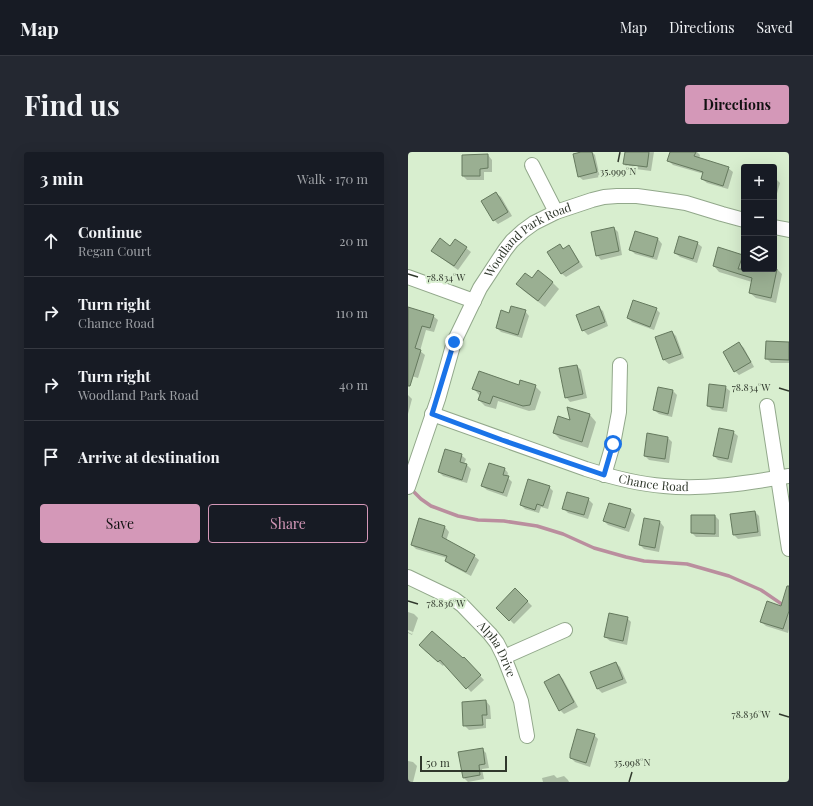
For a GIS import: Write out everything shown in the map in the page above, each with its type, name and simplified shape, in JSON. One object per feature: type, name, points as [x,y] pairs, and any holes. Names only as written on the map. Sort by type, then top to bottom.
[{"type":"street","points":[[532,165],[556,212]]},
{"type":"street","name":"Woodland Park Road","points":[[408,487],[454,342],[480,288],[505,250],[522,231],[556,212],[592,200],[617,196],[637,196],[686,203],[741,219]]},
{"type":"street","points":[[777,228],[789,230]]},
{"type":"street","points":[[408,277],[474,301]]},
{"type":"street","points":[[604,475],[613,444],[619,412],[620,365]]},
{"type":"street","points":[[767,406],[784,477],[789,549]]},
{"type":"street","name":"Chance Road","points":[[432,414],[604,475],[641,483],[678,487],[732,484],[784,477]]},
{"type":"street","name":"Alpha Drive","points":[[408,577],[454,599],[462,605],[497,643],[504,657],[520,701],[528,736]]},
{"type":"street","points":[[504,657],[564,630]]},
{"type":"building","points":[[592,152],[597,172],[578,177],[573,154]]},
{"type":"building","points":[[625,152],[649,152],[647,167],[623,164]]},
{"type":"building","points":[[670,152],[696,152],[694,156],[729,167],[723,186],[701,179],[703,172],[667,161]]},
{"type":"building","points":[[488,154],[488,168],[480,169],[480,176],[462,176],[462,155]]},
{"type":"building","points":[[496,192],[508,212],[493,221],[481,201]]},
{"type":"building","points":[[614,227],[619,251],[596,256],[591,232]]},
{"type":"building","points":[[635,231],[658,238],[653,257],[629,250]]},
{"type":"building","points":[[679,236],[698,242],[693,259],[674,253]]},
{"type":"building","points":[[440,238],[450,246],[455,239],[467,247],[454,266],[431,251]]},
{"type":"building","points":[[560,244],[563,249],[569,245],[579,262],[561,274],[547,252]]},
{"type":"building","points":[[718,247],[741,254],[741,261],[738,269],[741,269],[741,272],[776,272],[771,298],[749,293],[752,278],[713,266]]},
{"type":"building","points":[[538,270],[553,282],[538,301],[516,284],[525,273],[532,278]]},
{"type":"building","points":[[633,300],[657,308],[650,327],[627,318]]},
{"type":"building","points":[[511,306],[526,310],[518,335],[496,328],[501,310],[509,313]]},
{"type":"building","points":[[599,306],[605,322],[582,331],[576,315]]},
{"type":"building","points":[[408,307],[434,315],[430,328],[422,326],[415,348],[421,350],[410,386],[408,386]]},
{"type":"building","points":[[672,331],[681,354],[663,360],[655,337]]},
{"type":"building","points":[[766,341],[789,342],[789,360],[765,359]]},
{"type":"building","points":[[739,342],[751,362],[734,372],[723,352]]},
{"type":"building","points":[[577,365],[583,394],[565,398],[559,368]]},
{"type":"building","points":[[479,371],[519,385],[520,380],[536,385],[530,405],[523,406],[493,396],[490,404],[478,400],[481,392],[472,389]]},
{"type":"building","points":[[709,384],[726,386],[723,408],[707,406]]},
{"type":"building","points":[[658,387],[673,390],[668,414],[653,410]]},
{"type":"building","points":[[567,407],[590,414],[582,442],[553,433],[558,416],[570,420]]},
{"type":"building","points":[[719,428],[734,431],[728,459],[713,456]]},
{"type":"building","points":[[647,433],[668,437],[665,459],[644,456]]},
{"type":"building","points":[[445,449],[462,454],[460,462],[467,464],[462,480],[438,472]]},
{"type":"building","points":[[489,463],[505,468],[503,475],[509,476],[503,493],[481,486]]},
{"type":"building","points":[[528,479],[550,486],[543,506],[537,504],[535,510],[520,505]]},
{"type":"building","points":[[567,492],[589,498],[584,515],[562,509]]},
{"type":"building","points":[[609,503],[631,509],[625,528],[603,521]]},
{"type":"building","points":[[755,511],[758,532],[733,535],[730,514]]},
{"type":"building","points":[[691,515],[715,515],[715,534],[691,533]]},
{"type":"building","points":[[419,518],[445,526],[442,537],[475,555],[466,572],[445,561],[447,556],[411,545]]},
{"type":"building","points":[[644,518],[660,521],[655,548],[639,545]]},
{"type":"building","points":[[787,586],[789,586],[789,611],[783,629],[760,622],[767,601],[781,606]]},
{"type":"building","points":[[515,588],[528,601],[509,621],[496,608]]},
{"type":"building","points":[[609,613],[628,617],[623,641],[604,637]]},
{"type":"building","points":[[432,631],[463,658],[464,657],[481,675],[466,689],[440,660],[438,662],[419,645]]},
{"type":"building","points":[[616,662],[623,679],[597,689],[590,672]]},
{"type":"building","points":[[559,674],[574,702],[559,711],[544,682]]},
{"type":"building","points":[[486,700],[487,715],[482,715],[483,725],[463,726],[462,702]]},
{"type":"building","points":[[577,729],[595,734],[586,763],[570,758]]},
{"type":"building","points":[[483,748],[485,764],[479,765],[480,775],[463,778],[458,752]]},
{"type":"waterway","points":[[411,489],[431,506],[458,516],[478,520],[504,521],[537,526],[563,534],[594,548],[626,557],[644,561],[687,564],[729,576],[761,590],[789,609]]},
{"type":"route","points":[[454,342],[438,399],[432,414],[604,475],[613,444]]}]
